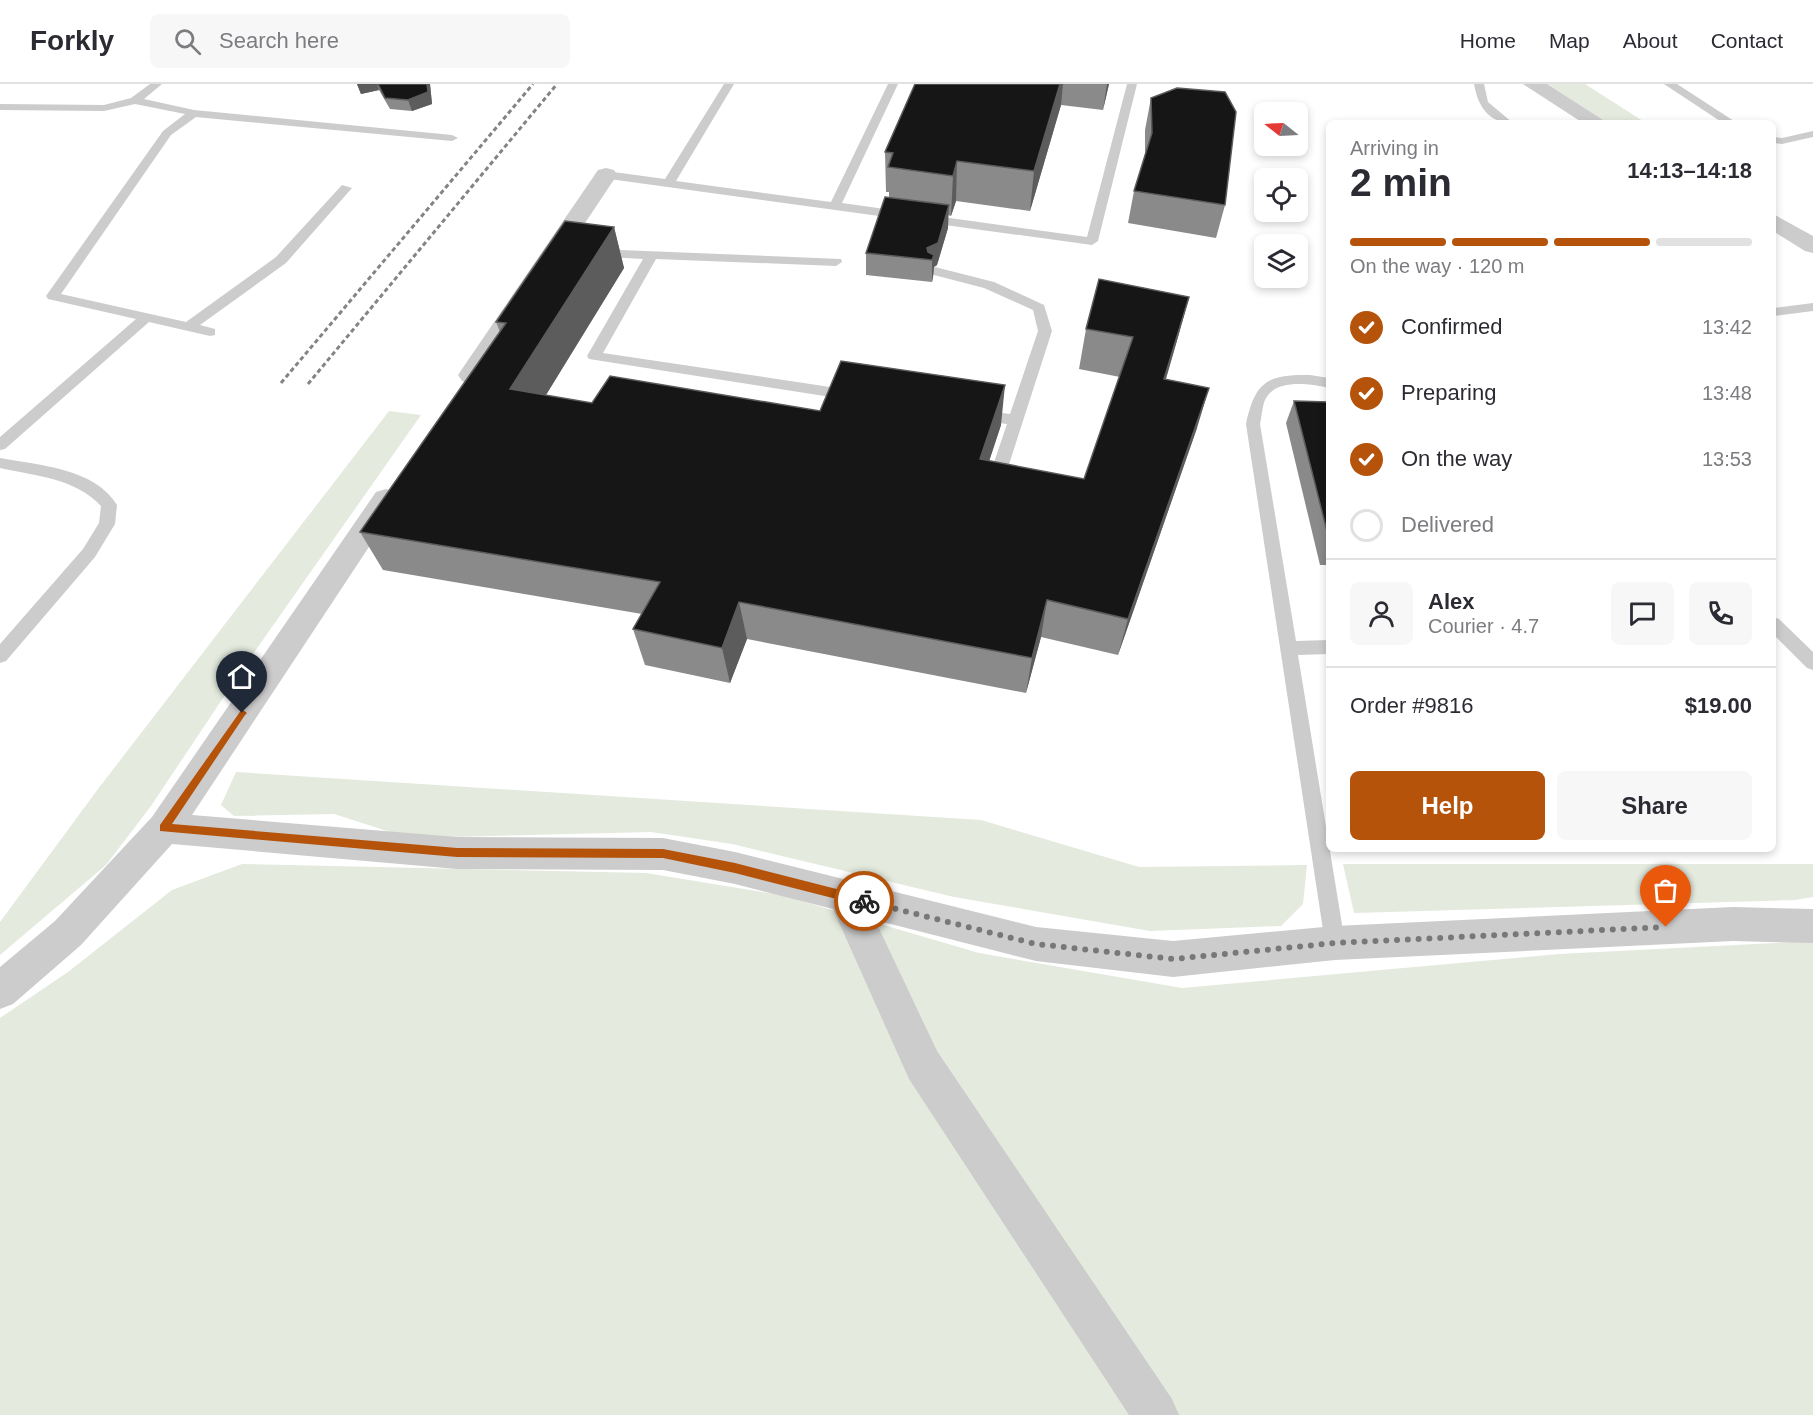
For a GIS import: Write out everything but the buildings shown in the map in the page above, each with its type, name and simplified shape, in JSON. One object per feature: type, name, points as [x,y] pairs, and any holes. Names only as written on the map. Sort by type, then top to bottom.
[{"type":"street","points":[[1533,84],[1593,120]]},
{"type":"street","points":[[455,398],[571,252],[606,175]]},
{"type":"street","points":[[1776,223],[1813,246]]},
{"type":"street","points":[[0,991],[68,933],[164,828],[402,476]]},
{"type":"street","points":[[164,828],[457,853],[663,854],[845,896],[1036,944],[1173,959],[1335,943],[1733,924],[1813,926]]},
{"type":"street","points":[[845,896],[923,1065],[1156,1415]]},
{"type":"lane","points":[[0,107],[104,108],[135,100],[157,84]]},
{"type":"lane","points":[[668,184],[729,84]]},
{"type":"lane","points":[[835,206],[893,84]]},
{"type":"lane","points":[[606,175],[1092,241],[1132,84]]},
{"type":"lane","points":[[1479,84],[1483,103],[1503,120]]},
{"type":"lane","points":[[1669,84],[1726,120]]},
{"type":"lane","points":[[135,100],[194,113],[452,138]]},
{"type":"lane","points":[[194,113],[166,133],[53,296],[210,332]]},
{"type":"lane","points":[[1776,140],[1813,134]]},
{"type":"lane","points":[[189,327],[281,260],[346,188]]},
{"type":"lane","points":[[571,252],[836,262]]},
{"type":"lane","points":[[652,255],[594,356],[863,397]]},
{"type":"lane","points":[[935,271],[973,278],[1011,292],[1040,308],[1045,331],[994,486]]},
{"type":"lane","points":[[1776,299],[1792,310]]},
{"type":"lane","points":[[1776,312],[1813,307]]},
{"type":"lane","points":[[0,445],[147,317]]},
{"type":"lane","points":[[1326,382],[1317,380],[1278,382],[1259,398],[1253,424],[1335,943]]},
{"type":"lane","points":[[968,413],[1015,420]]},
{"type":"lane","points":[[0,463],[77,481],[100,493],[109,505],[107,524],[89,553],[0,656]]},
{"type":"lane","points":[[1776,627],[1813,663]]},
{"type":"lane","points":[[1288,648],[1326,647]]},
{"type":"shaded area","points":[[1547,84],[1585,84],[1641,120],[1603,120]]},
{"type":"shaded area","points":[[389,411],[421,415],[241,671],[151,806],[106,865],[0,955],[0,922],[98,789]]},
{"type":"shaded area","points":[[236,772],[981,820],[1139,867],[1307,865],[1303,904],[1281,926],[1150,931],[954,897],[732,844],[651,832],[409,838],[334,814],[234,816],[221,805]]},
{"type":"shaded area","points":[[242,864],[646,873],[781,895],[979,953],[1182,988],[1559,954],[1813,941],[1813,1415],[0,1415],[0,1018],[68,972],[172,890]]},
{"type":"shaded area","points":[[1343,864],[1813,864],[1813,897],[1795,900],[1354,913]]},
{"type":"railway","points":[[281,383],[533,84]]},
{"type":"railway","points":[[308,384],[557,84]]},
{"type":"way so far","points":[[864,901],[1036,944],[1173,959],[1335,943],[1666,927]]},
{"type":"route","points":[[242,713],[164,828],[457,853],[663,854],[735,868],[864,901]]}]
